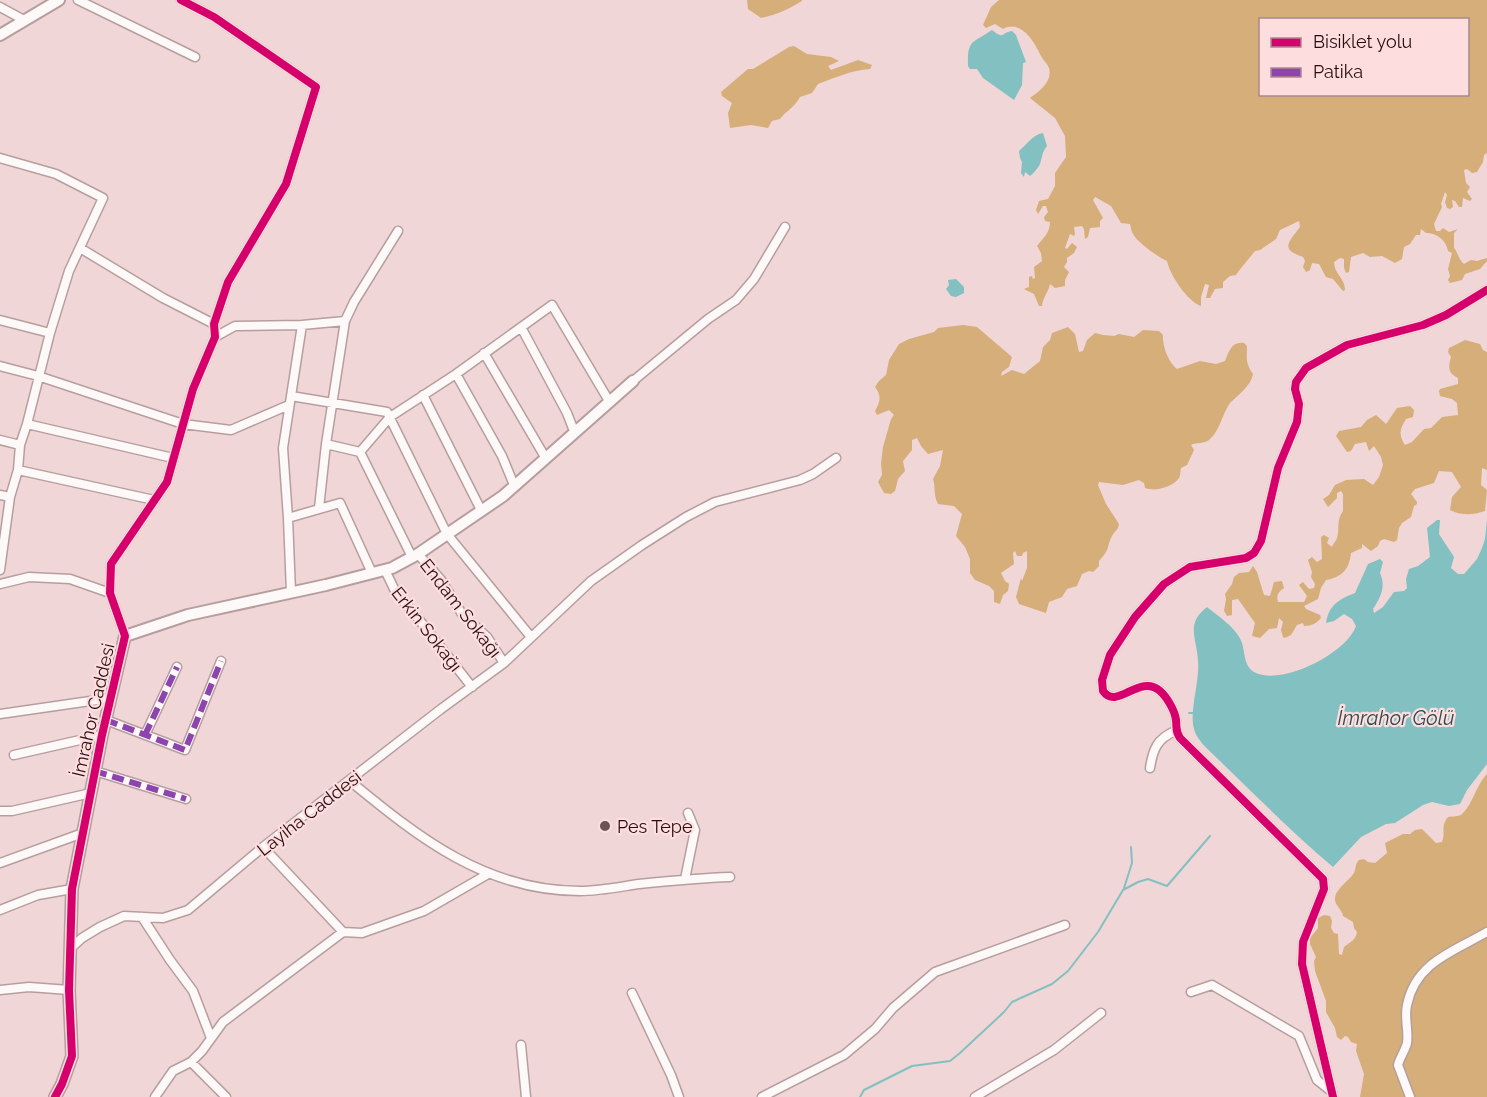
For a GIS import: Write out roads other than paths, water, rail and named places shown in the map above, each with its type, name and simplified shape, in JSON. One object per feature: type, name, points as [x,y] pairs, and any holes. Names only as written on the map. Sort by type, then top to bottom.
[{"type":"street","points":[[0,35],[59,0]]},
{"type":"street","points":[[78,0],[195,57]]},
{"type":"street","name":"İmrahor Caddesi","points":[[55,1097],[72,1056],[69,990],[72,889],[102,735],[125,636],[110,593],[111,564],[167,482],[193,389],[215,337],[214,324],[228,282],[286,184],[316,87],[214,17],[181,0]]},
{"type":"street","points":[[0,7],[24,20]]},
{"type":"street","points":[[0,158],[56,174],[103,198],[69,271],[38,376],[20,445],[18,470],[2,535],[0,570]]},
{"type":"street","points":[[125,636],[189,615],[385,570],[415,555],[514,485],[633,381],[708,319],[736,300],[754,279],[785,227]]},
{"type":"street","points":[[319,508],[326,444],[345,321],[354,302],[398,231]]},
{"type":"street","points":[[80,248],[163,298],[214,324]]},
{"type":"street","points":[[1333,1094],[1302,964],[1303,942],[1324,889],[1323,879],[1186,745],[1175,731],[1176,717],[1159,690],[1144,685],[1115,698],[1110,697],[1105,695],[1102,687],[1105,669],[1110,656],[1135,617],[1164,584],[1190,567],[1231,562],[1254,553],[1261,541],[1278,468],[1297,422],[1299,404],[1295,389],[1299,376],[1314,363],[1347,345],[1423,325],[1446,315],[1487,290]]},
{"type":"street","points":[[326,444],[360,452],[390,417],[456,374],[552,305],[609,401]]},
{"type":"street","points":[[0,320],[50,333]]},
{"type":"street","points":[[215,337],[235,326],[302,326],[345,321]]},
{"type":"street","points":[[291,592],[283,448],[302,326]]},
{"type":"street","points":[[520,327],[567,413],[574,431]]},
{"type":"street","points":[[484,353],[545,457]]},
{"type":"street","points":[[0,366],[38,376],[183,424],[231,430],[290,401],[333,402],[387,412],[447,534],[531,637]]},
{"type":"street","points":[[456,374],[502,456],[514,485]]},
{"type":"street","points":[[423,395],[481,510]]},
{"type":"street","points":[[27,424],[174,458]]},
{"type":"street","points":[[0,440],[20,445]]},
{"type":"street","name":"Endam Sokağı","points":[[360,452],[415,555],[441,580],[462,614],[487,637],[504,663]]},
{"type":"street","name":"Layiha Caddesi","points":[[70,948],[82,938],[124,916],[163,918],[188,910],[263,847],[504,663],[591,581],[686,517],[715,502],[800,480],[836,458]]},
{"type":"street","points":[[18,470],[154,501]]},
{"type":"street","points":[[0,495],[10,497]]},
{"type":"street","points":[[288,518],[340,502],[372,573]]},
{"type":"street","name":"Erkin Sokağı","points":[[385,570],[397,596],[417,617],[472,687]]},
{"type":"street","points":[[0,584],[29,577],[69,579],[110,593]]},
{"type":"street","points":[[106,720],[184,750],[221,661]]},
{"type":"street","points":[[145,735],[177,666]]},
{"type":"street","points":[[0,714],[111,698]]},
{"type":"street","points":[[1150,768],[1157,743],[1175,731]]},
{"type":"street","points":[[14,755],[102,735]]},
{"type":"street","points":[[95,771],[186,800]]},
{"type":"street","points":[[350,781],[391,816],[435,846],[488,874],[543,890],[582,891],[685,879],[730,877]]},
{"type":"street","points":[[0,811],[12,811],[91,793]]},
{"type":"street","points":[[685,879],[694,830],[688,813]]},
{"type":"street","points":[[0,863],[83,832]]},
{"type":"street","points":[[263,847],[343,932]]},
{"type":"street","points":[[155,1097],[173,1071],[191,1062],[223,1022],[343,932],[362,933],[424,911],[488,874]]},
{"type":"street","points":[[0,910],[39,895],[72,889]]},
{"type":"street","points":[[142,917],[193,991],[211,1038]]},
{"type":"street","points":[[768,1096],[844,1055],[935,972],[1065,925]]},
{"type":"street","points":[[1410,1097],[1398,1065],[1408,1038],[1405,1018],[1414,984],[1421,974],[1445,954],[1487,933]]},
{"type":"street","points":[[1191,992],[1212,985],[1299,1036],[1317,1080],[1333,1094]]},
{"type":"street","points":[[0,990],[29,987],[69,990]]},
{"type":"street","points":[[632,993],[679,1097]]},
{"type":"street","points":[[975,1097],[1054,1050],[1101,1013]]},
{"type":"street","points":[[521,1045],[526,1097]]},
{"type":"street","points":[[191,1062],[226,1097]]},
{"type":"water","points":[[992,30],[1001,35],[1012,31],[1016,35],[1026,62],[1023,63],[1022,85],[1014,100],[983,78],[977,69],[970,69],[968,66],[972,43]]},
{"type":"water","points":[[1043,133],[1047,146],[1040,164],[1030,176],[1025,172],[1024,177],[1021,173],[1022,162],[1019,151],[1034,137]]},
{"type":"water","points":[[956,279],[964,287],[964,293],[956,297],[951,296],[946,289],[949,285],[948,280]]},
{"type":"water","name":"İmrahor Gölü","points":[[1440,520],[1439,534],[1454,557],[1451,568],[1458,574],[1464,574],[1477,559],[1482,548],[1487,520],[1487,764],[1467,790],[1460,804],[1449,806],[1432,802],[1423,805],[1395,823],[1386,824],[1361,837],[1333,867],[1206,748],[1196,734],[1193,714],[1198,669],[1194,625],[1200,613],[1207,607],[1236,632],[1242,643],[1247,663],[1254,672],[1280,675],[1312,665],[1340,647],[1356,626],[1352,619],[1344,614],[1326,623],[1327,617],[1332,607],[1355,593],[1368,564],[1380,559],[1383,562],[1380,573],[1383,582],[1382,591],[1373,609],[1374,613],[1383,607],[1394,592],[1404,591],[1407,588],[1406,579],[1409,569],[1418,566],[1430,557],[1427,528]]},
{"type":"waterway","points":[[860,1097],[864,1090],[912,1066],[950,1061],[1012,1002],[1052,984],[1068,971],[1098,932],[1123,890],[1148,879],[1167,886],[1210,836]]},
{"type":"waterway","points":[[1124,888],[1132,863],[1131,847]]},
{"type":"place","name":"Pes Tepe","points":[[605,826]]}]
